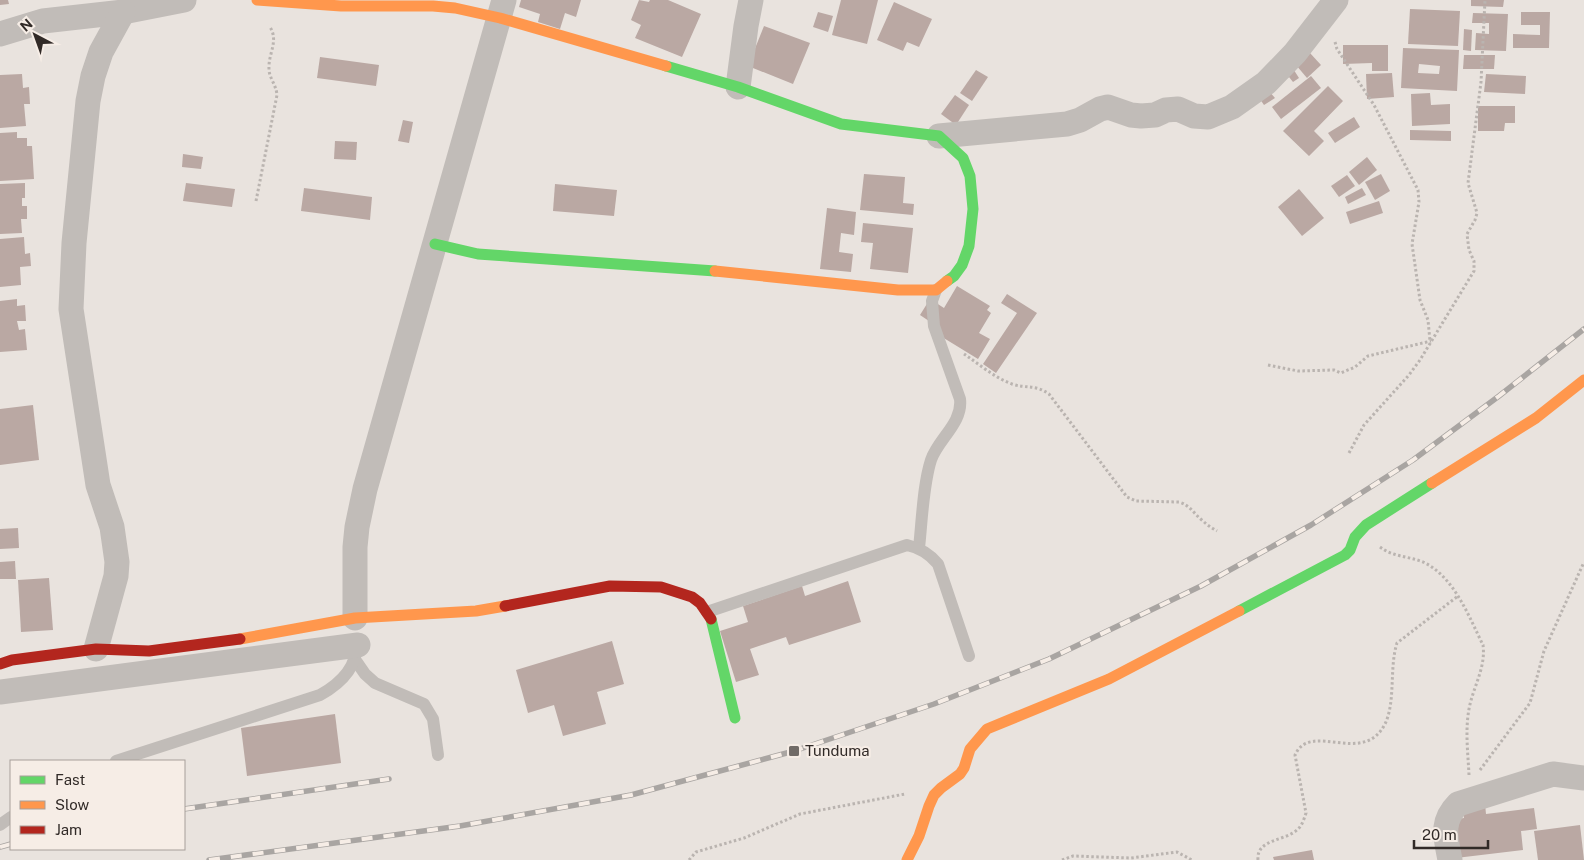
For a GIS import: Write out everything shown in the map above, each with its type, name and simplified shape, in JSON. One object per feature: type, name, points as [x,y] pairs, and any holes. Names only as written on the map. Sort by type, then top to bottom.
[{"type":"street","points":[[0,34],[43,21],[123,12],[184,0]]},
{"type":"street","points":[[257,0],[341,6],[433,6],[502,9],[738,87],[841,124],[939,136],[1067,124],[1108,107],[1131,115],[1155,115],[1166,110],[1178,110],[1194,116],[1208,117],[1232,106],[1266,84],[1295,53],[1336,0]]},
{"type":"street","points":[[738,87],[751,0]]},
{"type":"street","points":[[354,618],[355,547],[359,517],[395,381],[502,9]]},
{"type":"street","points":[[96,649],[116,576],[117,562],[112,527],[98,485],[71,309],[74,243],[88,101],[100,52],[123,12]]},
{"type":"street","points":[[435,244],[478,254],[754,274],[898,290],[936,290],[954,276],[962,265],[970,246],[973,209],[970,176],[963,158],[939,136]]},
{"type":"street","points":[[907,860],[918,838],[932,798],[940,788],[962,772],[969,750],[987,729],[1109,679],[1345,555],[1352,546],[1356,536],[1366,526],[1536,418],[1584,380]]},
{"type":"street","points":[[0,664],[12,660],[96,649],[150,651],[236,640],[354,618],[476,610],[610,586],[661,587],[692,597],[707,612],[713,623],[735,718]]},
{"type":"street","points":[[0,692],[92,679],[357,653]]},
{"type":"street","points":[[1450,860],[1445,834],[1446,821],[1458,804],[1553,774],[1584,778]]},
{"type":"lane","points":[[919,548],[931,460],[941,440],[956,420],[961,406],[937,335],[932,313],[932,301],[936,290]]},
{"type":"lane","points":[[707,612],[907,545],[919,548],[930,555],[938,564],[970,656]]},
{"type":"lane","points":[[354,618],[357,653],[365,674],[375,683],[424,704],[433,719],[438,755]]},
{"type":"lane","points":[[119,760],[320,695],[338,682],[357,653]]},
{"type":"lane","points":[[0,826],[10,818]]},
{"type":"path","points":[[1348,453],[1364,425],[1409,375],[1474,271],[1474,261],[1469,250],[1467,234],[1475,220],[1476,213],[1468,183],[1481,82],[1485,0]]},
{"type":"path","points":[[256,200],[277,96],[275,82],[269,71],[274,38],[268,24]]},
{"type":"path","points":[[1334,37],[1337,49],[1374,105],[1418,190],[1419,202],[1412,244],[1420,300],[1428,320],[1430,341]]},
{"type":"path","points":[[937,335],[1002,380],[1022,386],[1034,386],[1049,394],[1128,497],[1136,501],[1184,503],[1201,520],[1217,531]]},
{"type":"path","points":[[1268,365],[1298,371],[1334,370],[1341,373],[1355,367],[1368,356],[1430,341]]},
{"type":"path","points":[[1356,536],[1370,538],[1386,552],[1425,563],[1436,570],[1458,596],[1483,645],[1483,666],[1472,697],[1467,721],[1470,784],[1458,804]]},
{"type":"path","points":[[1480,771],[1530,703],[1544,651],[1584,562]]},
{"type":"path","points":[[1258,860],[1260,850],[1269,842],[1287,837],[1297,830],[1303,822],[1306,812],[1295,755],[1298,749],[1308,741],[1364,744],[1376,736],[1385,724],[1389,708],[1397,643],[1458,596]]},
{"type":"path","points":[[689,860],[696,852],[744,838],[800,814],[908,794]]},
{"type":"path","points":[[1062,860],[1073,856],[1131,858],[1177,852],[1192,860]]},
{"type":"building","points":[[0,0],[8,0],[9,4],[0,5]]},
{"type":"building","points":[[521,0],[581,0],[576,17],[565,13],[560,29],[538,22],[540,14],[519,7]]},
{"type":"building","points":[[639,0],[649,2],[650,0],[668,0],[701,14],[682,57],[635,38],[641,25],[631,20]]},
{"type":"building","points":[[841,0],[878,0],[867,44],[832,35]]},
{"type":"building","points":[[1471,0],[1504,0],[1503,7],[1471,6]]},
{"type":"building","points":[[894,2],[932,19],[919,47],[907,42],[903,51],[877,40]]},
{"type":"building","points":[[1410,9],[1460,11],[1458,46],[1408,44]]},
{"type":"building","points":[[818,12],[833,16],[828,32],[813,27]]},
{"type":"building","points":[[1521,12],[1550,12],[1549,48],[1513,48],[1513,34],[1540,35],[1540,25],[1521,25]]},
{"type":"building","points":[[1473,13],[1508,14],[1506,51],[1475,50],[1476,33],[1489,34],[1489,23],[1472,23]]},
{"type":"building","points":[[764,26],[810,43],[793,84],[748,66]]},
{"type":"building","points":[[1464,29],[1472,30],[1471,51],[1463,50]]},
{"type":"building","points":[[1298,40],[1321,65],[1307,78],[1285,52]]},
{"type":"building","points":[[1343,45],[1388,45],[1388,71],[1372,71],[1372,63],[1343,64]]},
{"type":"building","points":[[1403,48],[1459,50],[1457,91],[1401,88]],"holes":[[[1419,64],[1440,66],[1439,74],[1418,73]]]},
{"type":"building","points":[[1464,55],[1495,55],[1494,69],[1463,69]]},
{"type":"building","points":[[320,57],[379,65],[376,86],[317,78]]},
{"type":"building","points":[[1290,64],[1299,78],[1293,82],[1289,77],[1269,91],[1275,98],[1264,105],[1253,89]]},
{"type":"building","points":[[976,70],[988,77],[972,101],[960,93]]},
{"type":"building","points":[[1392,73],[1394,97],[1367,99],[1366,74]]},
{"type":"building","points":[[22,74],[23,88],[29,87],[30,104],[24,104],[26,126],[0,128],[0,75]]},
{"type":"building","points":[[1486,74],[1526,76],[1525,94],[1484,92]]},
{"type":"building","points":[[1311,76],[1321,88],[1281,119],[1272,107]]},
{"type":"building","points":[[1328,86],[1343,101],[1314,131],[1324,141],[1309,156],[1283,131]]},
{"type":"building","points":[[1430,93],[1431,105],[1450,104],[1450,124],[1412,126],[1411,94]]},
{"type":"building","points":[[955,95],[969,105],[956,125],[941,114]]},
{"type":"building","points":[[1478,106],[1515,106],[1515,123],[1505,123],[1504,131],[1478,131]]},
{"type":"building","points":[[1354,117],[1360,127],[1335,143],[1328,133]]},
{"type":"building","points":[[403,120],[413,122],[409,143],[398,141]]},
{"type":"building","points":[[1410,130],[1451,131],[1451,141],[1410,140]]},
{"type":"building","points":[[17,132],[17,138],[27,138],[27,146],[32,146],[34,179],[0,181],[0,133]]},
{"type":"building","points":[[335,141],[357,142],[356,160],[334,159]]},
{"type":"building","points":[[183,154],[203,157],[201,169],[182,167]]},
{"type":"building","points":[[1367,157],[1377,170],[1359,185],[1349,172]]},
{"type":"building","points":[[864,174],[905,177],[903,203],[914,204],[913,215],[860,210]]},
{"type":"building","points":[[1381,174],[1390,191],[1375,200],[1365,182]]},
{"type":"building","points":[[1347,175],[1355,186],[1339,197],[1331,186]]},
{"type":"building","points":[[25,183],[25,198],[22,198],[22,206],[27,206],[27,219],[21,219],[22,233],[0,234],[0,184]]},
{"type":"building","points":[[186,183],[235,189],[232,207],[183,201]]},
{"type":"building","points":[[555,184],[617,190],[614,216],[553,211]]},
{"type":"building","points":[[304,188],[372,197],[370,220],[301,211]]},
{"type":"building","points":[[1362,188],[1366,195],[1348,204],[1345,197]]},
{"type":"building","points":[[1299,189],[1324,218],[1302,236],[1278,207]]},
{"type":"building","points":[[1379,201],[1383,213],[1350,224],[1346,212]]},
{"type":"building","points":[[827,208],[856,212],[854,235],[841,233],[839,252],[853,254],[851,272],[820,269]]},
{"type":"building","points":[[863,223],[913,228],[908,273],[870,269],[873,243],[861,242]]},
{"type":"building","points":[[24,237],[25,254],[30,253],[31,266],[20,267],[21,285],[0,287],[0,239]]},
{"type":"building","points":[[957,286],[990,306],[987,310],[991,313],[979,333],[990,339],[978,359],[929,329],[932,323],[920,315],[930,299],[944,308]]},
{"type":"building","points":[[1007,294],[1037,313],[996,373],[983,364],[1017,313],[1001,303]]},
{"type":"building","points":[[17,299],[17,306],[25,305],[26,321],[17,321],[19,330],[25,329],[27,350],[0,352],[0,301]]},
{"type":"building","points":[[33,405],[39,460],[0,465],[0,409]]},
{"type":"building","points":[[18,528],[19,548],[0,549],[0,529]]},
{"type":"building","points":[[15,561],[16,579],[0,579],[0,562]]},
{"type":"building","points":[[49,578],[53,630],[21,632],[18,580]]},
{"type":"building","points":[[848,581],[861,622],[789,645],[786,637],[750,649],[759,675],[736,682],[720,631],[748,622],[743,606],[802,586],[805,596]]},
{"type":"building","points":[[612,641],[624,684],[597,692],[606,724],[563,736],[554,705],[528,713],[516,670]]},
{"type":"building","points":[[335,714],[341,763],[247,776],[241,728]]},
{"type":"building","points":[[1485,804],[1486,814],[1534,808],[1537,829],[1521,831],[1523,850],[1456,858],[1451,820],[1464,818],[1463,807]]},
{"type":"building","points":[[1580,825],[1584,860],[1538,860],[1534,831]]},
{"type":"building","points":[[1312,850],[1314,860],[1274,860],[1273,857]]},
{"type":"railway","points":[[209,860],[460,826],[631,795],[794,751],[934,704],[1049,659],[1201,586],[1311,525],[1413,460],[1584,329]]},
{"type":"railway","points":[[185,809],[389,779]]},
{"type":"railway","points":[[0,847],[10,844]]},
{"type":"traffic: fast","points":[[666,66],[738,87],[841,124],[939,136],[963,158],[970,176],[973,209],[969,246],[962,265],[954,276],[947,281]]},
{"type":"traffic: fast","points":[[435,244],[478,254],[715,271]]},
{"type":"traffic: fast","points":[[1239,611],[1345,555],[1350,550],[1355,537],[1366,525],[1432,483]]},
{"type":"traffic: fast","points":[[711,619],[735,718]]},
{"type":"traffic: slow","points":[[257,0],[341,6],[433,6],[455,8],[500,18],[666,66]]},
{"type":"traffic: slow","points":[[715,271],[898,290],[936,290],[947,281]]},
{"type":"traffic: slow","points":[[1432,483],[1536,418],[1584,380]]},
{"type":"traffic: slow","points":[[240,639],[355,618],[476,611],[505,606]]},
{"type":"traffic: slow","points":[[907,860],[919,836],[934,795],[960,774],[970,749],[987,729],[1109,679],[1239,611]]},
{"type":"traffic: jam","points":[[505,606],[610,586],[661,587],[692,597],[700,603],[711,619]]},
{"type":"traffic: jam","points":[[0,664],[12,660],[96,649],[149,651],[240,639]]},
{"type":"place","name":"Tunduma","points":[[794,751]]}]
